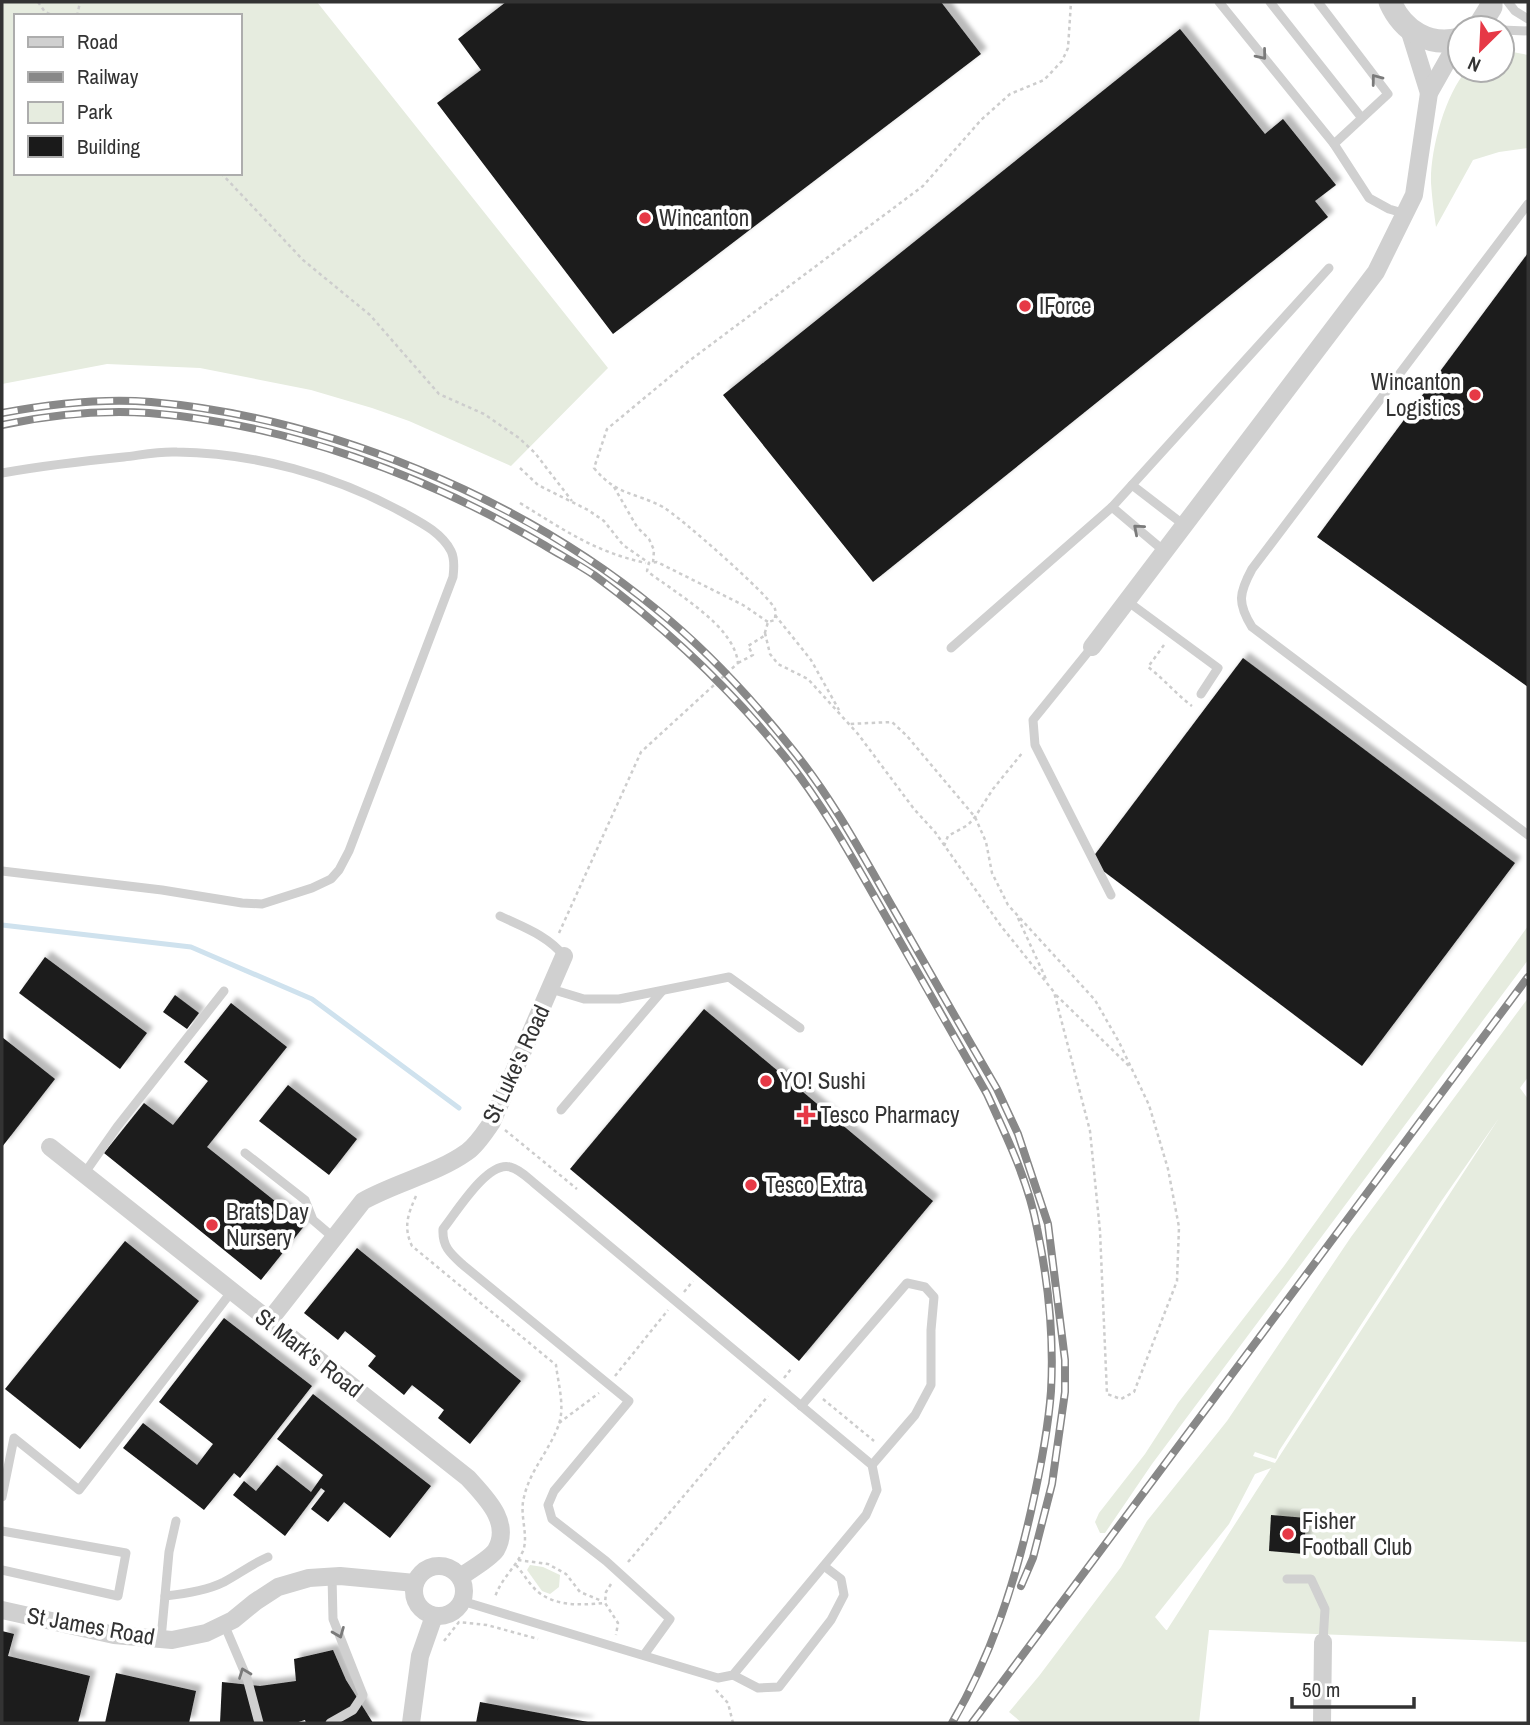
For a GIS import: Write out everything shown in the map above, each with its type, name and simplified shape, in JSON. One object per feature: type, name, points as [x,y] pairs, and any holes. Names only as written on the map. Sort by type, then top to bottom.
[{"type":"street","points":[[1390,2],[1397,16],[1409,29],[1441,43],[1446,41]]},
{"type":"street","points":[[1409,29],[1429,93]]},
{"type":"street","points":[[1092,648],[1376,272],[1414,195],[1429,93],[1446,68]]},
{"type":"street","name":"St Luke's Road","points":[[269,1321],[363,1201],[437,1169],[469,1151],[492,1122],[564,956]]},
{"type":"street","name":"St Mark's Road","points":[[50,1147],[468,1478],[495,1509],[501,1530],[495,1551],[460,1577]]},
{"type":"street","points":[[448,1567],[460,1577],[465,1590],[463,1601],[448,1615],[434,1616],[419,1606],[415,1599],[415,1583],[425,1570],[448,1567]]},
{"type":"street","name":"St James Road","points":[[2,1611],[114,1635],[172,1640],[206,1633],[224,1625],[278,1587],[309,1578],[332,1576],[415,1583]]},
{"type":"street","points":[[411,1723],[420,1656],[434,1616]]},
{"type":"street","points":[[1322,1723],[1323,1642]]},
{"type":"lane","points":[[1219,2],[1334,144],[1369,198],[1389,209],[1406,214]]},
{"type":"lane","points":[[1270,2],[1361,117]]},
{"type":"lane","points":[[1318,2],[1388,94],[1334,144]]},
{"type":"lane","points":[[1508,2],[1515,11],[1528,19]]},
{"type":"lane","points":[[1528,204],[1252,569],[1241,589],[1241,600],[1242,611],[1252,627],[1528,835]]},
{"type":"lane","points":[[951,648],[1112,507],[1329,268]]},
{"type":"lane","points":[[2,473],[54,464],[175,451],[251,459],[304,471],[401,512],[441,537],[453,552],[454,566],[448,589],[349,851],[339,870],[331,878],[312,888],[262,904],[2,871]]},
{"type":"lane","points":[[1132,485],[1184,525]]},
{"type":"lane","points":[[1112,507],[1164,551]]},
{"type":"lane","points":[[1127,601],[1218,668],[1201,694]]},
{"type":"lane","points":[[1092,648],[1033,720],[1035,745],[1111,895]]},
{"type":"lane","points":[[500,916],[555,944],[564,956]]},
{"type":"lane","points":[[551,989],[583,999],[619,999],[729,977],[800,1028]]},
{"type":"lane","points":[[85,1174],[117,1126],[224,991]]},
{"type":"lane","points":[[561,1110],[662,991]]},
{"type":"lane","points":[[245,1153],[305,1200],[313,1220],[334,1238]]},
{"type":"lane","points":[[644,1655],[670,1619],[619,1573],[552,1519],[548,1505],[554,1491],[629,1401],[448,1252],[443,1240],[443,1229],[486,1175],[497,1168],[509,1166],[520,1171],[872,1465],[877,1490],[866,1515],[733,1675]]},
{"type":"lane","points":[[801,1406],[907,1283],[925,1287],[934,1297],[931,1385],[915,1415],[872,1465]]},
{"type":"lane","points":[[2,1497],[14,1437],[79,1490],[232,1291]]},
{"type":"lane","points":[[161,1639],[169,1552],[176,1521]]},
{"type":"lane","points":[[2,1531],[126,1553],[118,1596],[2,1570]]},
{"type":"lane","points":[[165,1596],[188,1594],[223,1583],[268,1557]]},
{"type":"lane","points":[[463,1601],[718,1678],[733,1675],[758,1688],[779,1687],[831,1620],[844,1595],[841,1580],[824,1566]]},
{"type":"lane","points":[[330,1723],[353,1710],[363,1695],[333,1619],[332,1576]]},
{"type":"lane","points":[[1287,1579],[1311,1578],[1325,1609],[1323,1642]]},
{"type":"lane","points":[[224,1625],[247,1678],[259,1723]]},
{"type":"path","points":[[738,663],[737,654],[724,634],[703,613],[647,571],[654,550],[649,539],[637,527],[614,487],[594,468],[607,429],[689,361],[923,186],[981,120],[1010,94],[1044,80],[1062,61],[1068,48],[1071,2]]},
{"type":"path","points":[[224,175],[303,260],[370,316],[439,394],[484,414],[519,438],[535,453],[572,501]]},
{"type":"path","points":[[520,468],[538,485],[572,501],[604,521],[623,545],[651,563]]},
{"type":"path","points":[[614,487],[663,507],[707,542],[775,608],[775,620],[768,622]]},
{"type":"path","points":[[520,503],[582,541],[627,559],[657,562],[743,605],[768,622]]},
{"type":"path","points":[[775,615],[811,660],[842,715]]},
{"type":"path","points":[[640,752],[738,663],[753,655],[748,646],[758,642],[765,633],[768,622]]},
{"type":"path","points":[[765,633],[770,654],[778,664],[808,679],[842,715],[1049,986],[1131,1068]]},
{"type":"path","points":[[1172,634],[1148,667],[1171,685],[1174,693],[1192,706]]},
{"type":"path","points":[[849,724],[892,722],[975,817],[986,842],[992,873],[1008,905],[1095,1000],[1149,1105],[1168,1170],[1179,1227],[1177,1281],[1133,1392],[1121,1399],[1107,1394],[1100,1231],[1090,1131],[1054,992]]},
{"type":"path","points":[[944,846],[948,836],[968,825],[975,817],[1011,765],[1035,740]]},
{"type":"path","points":[[1017,915],[1049,986]]},
{"type":"path","points":[[502,1128],[577,1189]]},
{"type":"path","points":[[559,1423],[592,1400],[607,1385],[693,1281]]},
{"type":"path","points":[[605,1603],[606,1592],[619,1573],[791,1369]]},
{"type":"path","points":[[813,1392],[885,1450]]},
{"type":"path","points":[[605,1603],[576,1605],[550,1599],[537,1592],[517,1563],[548,1564],[566,1574],[580,1592],[605,1603],[618,1623],[613,1645]]},
{"type":"path","points":[[445,1640],[458,1622],[487,1625]]},
{"type":"path","points":[[714,1688],[728,1703],[733,1723]]},
{"type":"green space","points":[[2,2],[317,2],[608,368],[511,466],[409,421],[311,390],[200,368],[107,364],[2,384]]},
{"type":"green space","points":[[1516,53],[1528,55],[1528,148],[1499,152],[1473,160],[1436,227],[1431,170],[1440,124],[1457,84],[1516,84]]},
{"type":"green space","points":[[1528,926],[1528,960],[1152,1464],[1105,1533],[1100,1533],[1095,1522],[1099,1513],[1145,1454],[1178,1403],[1284,1266]]},
{"type":"green space","points":[[1528,998],[1528,1077],[1520,1088],[1528,1099],[1528,1642],[1209,1630],[1199,1723],[1022,1723],[1009,1712],[1121,1567],[1147,1521],[1227,1421],[1351,1237]],"holes":[[[1499,1118],[1275,1463],[1253,1456],[1255,1452],[1276,1459],[1440,1203]],[[1271,1468],[1167,1630],[1166,1630],[1155,1617],[1229,1524],[1255,1474]]]},
{"type":"green space","points":[[530,1565],[543,1567],[560,1575],[559,1587],[550,1594],[542,1591],[527,1570]]},
{"type":"building","name":"Wincanton","points":[[506,2],[941,2],[981,54],[613,334],[437,103],[481,70],[458,39]]},
{"type":"building","name":"IForce","points":[[1180,29],[1265,134],[1283,119],[1336,185],[1315,201],[1328,217],[873,582],[723,395]]},
{"type":"building","name":"Wincanton Logistics","points":[[1528,253],[1528,687],[1317,537]]},
{"type":"building","points":[[1243,658],[1515,863],[1362,1066],[1090,861]]},
{"type":"building","points":[[45,957],[147,1033],[120,1069],[19,993]]},
{"type":"building","points":[[175,995],[199,1013],[187,1029],[163,1012]]},
{"type":"building","points":[[231,1003],[287,1047],[207,1147],[305,1225],[261,1280],[104,1153],[144,1103],[173,1125],[208,1081],[184,1062]]},
{"type":"building","name":"Tesco Extra","points":[[704,1009],[933,1201],[799,1361],[570,1169]]},
{"type":"building","points":[[2,1037],[55,1079],[2,1147]]},
{"type":"building","points":[[288,1085],[357,1139],[329,1175],[259,1121]]},
{"type":"building","points":[[125,1241],[199,1301],[80,1449],[5,1389]]},
{"type":"building","points":[[357,1248],[521,1381],[470,1444],[438,1418],[444,1410],[412,1385],[404,1395],[368,1366],[376,1356],[345,1331],[338,1340],[304,1313]]},
{"type":"building","points":[[224,1318],[312,1386],[240,1478],[234,1473],[204,1510],[123,1448],[143,1423],[197,1465],[213,1444],[159,1402]]},
{"type":"building","points":[[313,1394],[431,1486],[390,1538],[344,1502],[328,1522],[311,1509],[325,1491],[321,1488],[285,1536],[233,1495],[244,1481],[256,1491],[277,1465],[311,1492],[323,1475],[277,1439]]},
{"type":"building","name":"Fisher Football Club","points":[[1271,1515],[1306,1518],[1304,1554],[1269,1551]]},
{"type":"building","points":[[2,1631],[14,1634],[8,1656],[90,1676],[78,1723],[2,1723]]},
{"type":"building","points":[[333,1650],[346,1680],[373,1723],[306,1723],[305,1720],[295,1723],[220,1723],[222,1682],[260,1686],[296,1681],[294,1659]]},
{"type":"building","points":[[116,1673],[196,1691],[189,1723],[105,1723]]},
{"type":"building","points":[[480,1702],[588,1722],[588,1723],[476,1723]]},
{"type":"waterway","points":[[2,925],[191,947],[312,999],[459,1108]]},
{"type":"railway","points":[[2,413],[95,401],[151,402],[217,411],[285,425],[352,445],[418,470],[483,499],[545,532],[603,569],[693,641],[761,712],[807,768],[833,807],[997,1089],[1018,1134],[1048,1224],[1065,1360],[1065,1392],[1052,1484],[1033,1558],[1021,1586]]},
{"type":"railway","points":[[2,425],[38,418],[112,412],[201,419],[304,441],[404,475],[452,496],[575,563],[620,595],[671,637],[719,683],[764,732],[799,776],[850,854],[987,1094],[1028,1194],[1044,1268],[1051,1330],[1052,1371],[1048,1421],[1038,1481],[1017,1566],[1000,1620],[966,1698],[952,1723]]},
{"type":"railway","points":[[972,1723],[1528,977]]},
{"type":"place","name":"Wincanton","points":[[645,218]]},
{"type":"place","name":"IForce","points":[[1025,306]]},
{"type":"place","name":"Wincanton Logistics","points":[[1475,395]]},
{"type":"place","name":"YO! Sushi","points":[[766,1081]]},
{"type":"place","name":"Tesco Pharmacy","points":[[806,1115]]},
{"type":"place","name":"Tesco Extra","points":[[751,1185]]},
{"type":"place","name":"Brats Day Nursery","points":[[212,1225]]},
{"type":"place","name":"Fisher Football Club","points":[[1288,1534]]}]
